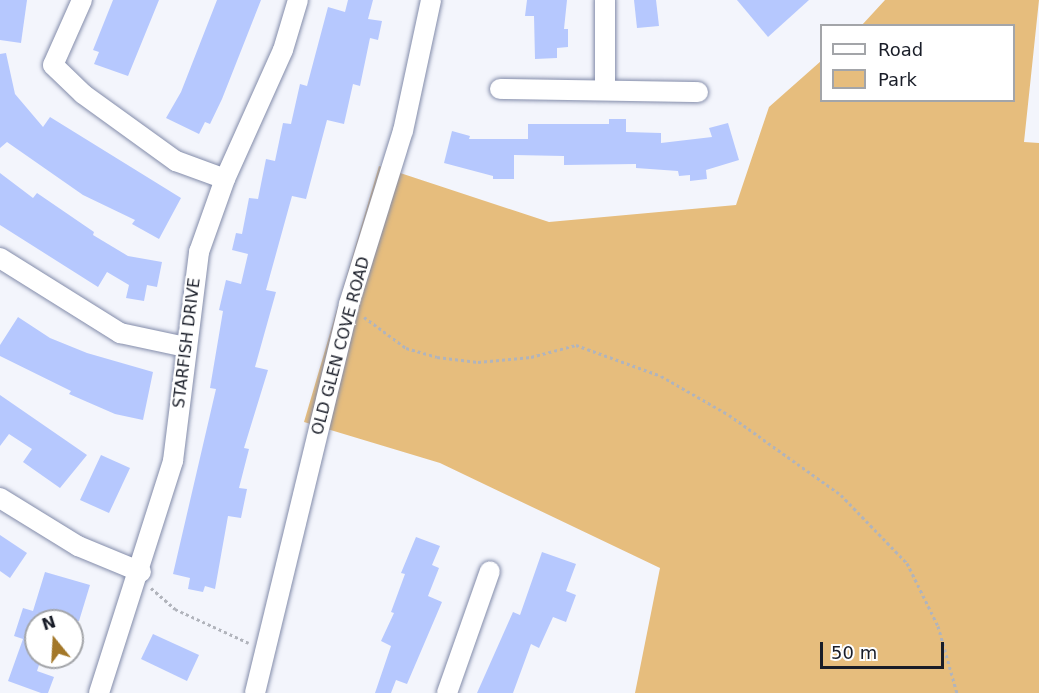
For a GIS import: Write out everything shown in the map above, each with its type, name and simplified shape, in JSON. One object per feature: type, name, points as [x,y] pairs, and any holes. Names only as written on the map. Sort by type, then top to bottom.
[{"type":"street","points":[[82,0],[53,65],[83,94],[176,161],[225,179]]},
{"type":"street","name":"STARFISH DRIVE","points":[[99,693],[141,572],[173,461],[199,252],[225,179],[283,50],[298,0]]},
{"type":"street","name":"OLD GLEN COVE ROAD","points":[[255,693],[349,304],[403,131],[431,0]]},
{"type":"street","points":[[605,0],[605,90]]},
{"type":"street","points":[[500,89],[698,92]]},
{"type":"street","points":[[0,258],[120,333],[186,347]]},
{"type":"street","points":[[0,498],[78,546],[141,572]]},
{"type":"street","points":[[447,693],[490,571]]},
{"type":"path","points":[[349,304],[406,348],[437,357],[478,362],[531,357],[576,345],[661,376],[729,415],[841,495],[907,563],[938,626],[957,693]]},
{"type":"path","points":[[141,572],[152,589],[175,609],[265,651]]},
{"type":"green space","points":[[885,0],[1039,0],[1024,142],[1039,143],[1039,693],[635,693],[660,568],[440,463],[304,422],[379,166],[549,222],[736,205],[769,107],[820,62],[820,102],[1015,102],[1015,24],[863,24]]},
{"type":"building","points":[[0,0],[27,0],[21,43],[0,40]]},
{"type":"building","points":[[113,0],[159,0],[128,76],[94,64],[99,52],[93,50]]},
{"type":"building","points":[[217,0],[261,0],[222,99],[210,124],[205,122],[199,134],[166,118],[181,92]]},
{"type":"building","points":[[348,0],[373,0],[368,19],[382,21],[378,40],[370,38],[360,86],[353,84],[344,124],[327,120],[306,199],[292,196],[266,290],[276,292],[255,367],[268,370],[244,448],[249,449],[239,488],[247,489],[241,518],[228,516],[215,589],[205,586],[203,592],[188,589],[190,578],[173,574],[216,389],[210,388],[223,311],[219,310],[226,280],[241,284],[248,254],[232,250],[236,233],[242,234],[249,198],[258,199],[266,159],[275,161],[283,123],[291,124],[300,84],[307,86],[328,7],[345,12]]},
{"type":"building","points":[[527,0],[567,0],[564,29],[568,29],[568,47],[557,48],[557,58],[535,59],[534,16],[525,16]]},
{"type":"building","points":[[634,0],[656,0],[659,26],[637,28]]},
{"type":"building","points":[[737,0],[809,0],[768,37]]},
{"type":"building","points":[[6,53],[15,94],[43,127],[50,117],[181,198],[159,239],[132,224],[135,220],[83,195],[7,142],[0,148],[0,54]]},
{"type":"building","points":[[609,119],[626,119],[626,132],[661,133],[661,143],[712,137],[709,128],[728,123],[739,160],[706,170],[707,179],[690,181],[690,175],[679,176],[678,171],[636,168],[636,164],[564,165],[564,156],[514,155],[514,179],[493,179],[493,176],[444,163],[452,131],[470,136],[469,139],[528,139],[528,124],[609,124]]},
{"type":"building","points":[[0,173],[33,198],[37,193],[94,232],[93,235],[128,256],[162,262],[157,287],[147,285],[144,301],[126,298],[129,285],[107,272],[98,287],[0,225]]},
{"type":"building","points":[[18,317],[50,338],[87,353],[153,372],[143,420],[115,414],[69,394],[71,391],[0,356],[0,345]]},
{"type":"building","points":[[0,395],[87,455],[60,488],[23,462],[32,449],[9,434],[0,446]]},
{"type":"building","points":[[101,455],[130,468],[109,513],[80,500]]},
{"type":"building","points":[[0,535],[27,553],[10,578],[0,571]]},
{"type":"building","points":[[416,537],[440,546],[432,565],[439,568],[428,596],[442,602],[407,684],[396,680],[391,693],[375,693],[391,646],[381,641],[394,613],[391,612],[405,574],[401,573]]},
{"type":"building","points":[[542,552],[576,564],[566,591],[576,595],[566,622],[553,617],[539,648],[531,644],[513,693],[477,693],[513,612],[520,615]]},
{"type":"building","points":[[45,572],[90,585],[83,609],[34,609]]},
{"type":"building","points":[[23,608],[26,609],[24,609],[24,669],[38,669],[37,671],[54,677],[48,693],[41,693],[8,681],[23,639],[14,636]]},
{"type":"building","points":[[153,634],[199,655],[187,681],[141,659]]}]
